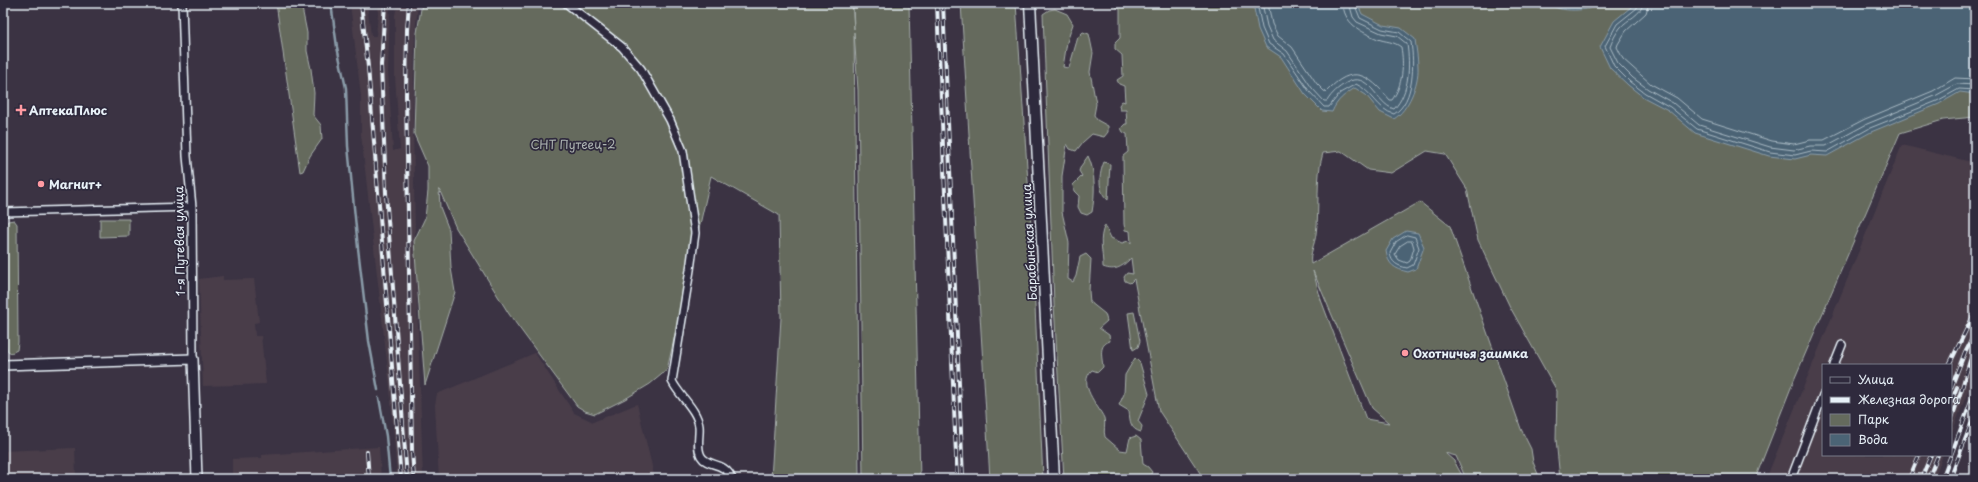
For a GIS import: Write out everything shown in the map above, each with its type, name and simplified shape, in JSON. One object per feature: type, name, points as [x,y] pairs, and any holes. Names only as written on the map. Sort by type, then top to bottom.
[{"type":"main road","name":"Барабинская улица","points":[[1030,3],[1054,479]]},
{"type":"street","name":"1-я Путевая улица","points":[[182,3],[187,156],[192,207],[193,359],[196,479]]},
{"type":"street","points":[[566,3],[622,47],[641,69],[670,120],[683,151],[695,233],[672,381],[677,391],[693,411],[699,424],[698,450],[702,458],[727,469],[732,479]]},
{"type":"street","points":[[3,212],[192,207]]},
{"type":"street","points":[[1834,364],[1842,345]]},
{"type":"street","points":[[3,365],[193,359]]},
{"type":"street","points":[[1791,479],[1822,398]]},
{"type":"shaded area","points":[[350,3],[367,3],[371,36],[376,36],[379,3],[390,3],[388,72],[393,151],[400,149],[395,76],[395,15],[398,3],[418,3],[415,34],[413,127],[423,479],[397,479],[390,388],[361,134],[361,96]]},
{"type":"shaded area","points":[[1902,145],[1975,163],[1975,373],[1952,432],[1952,364],[1822,364],[1822,456],[1943,456],[1934,479],[1766,479]]},
{"type":"shaded area","points":[[223,276],[223,280],[254,279],[259,322],[254,323],[255,336],[261,336],[266,384],[203,386],[199,279]]},
{"type":"shaded area","points":[[535,353],[574,413],[593,422],[637,404],[655,479],[439,479],[435,405],[437,394]]},
{"type":"shaded area","points":[[379,447],[381,479],[232,479],[232,459],[262,458],[262,455]]},
{"type":"shaded area","points":[[75,448],[76,479],[3,479],[3,451]]},
{"type":"green space","points":[[276,3],[301,3],[307,33],[307,51],[314,93],[313,115],[321,125],[322,139],[310,156],[303,171],[300,172]]},
{"type":"green space","name":"СНТ Путеец-2","points":[[422,3],[852,3],[854,29],[853,3],[909,3],[920,479],[863,479],[858,90],[854,32],[859,479],[771,479],[781,318],[779,215],[711,176],[667,370],[650,384],[595,414],[585,411],[577,406],[509,314],[456,228],[439,189],[440,207],[449,230],[451,268],[455,292],[425,385],[414,241],[425,218],[428,191],[428,166],[414,134],[417,33]]},
{"type":"green space","points":[[961,3],[1016,3],[1032,242],[1043,479],[990,479]]},
{"type":"green space","points":[[1115,3],[1975,3],[1975,117],[1943,120],[1900,133],[1794,380],[1755,479],[1560,479],[1556,439],[1557,391],[1510,307],[1478,240],[1467,189],[1445,154],[1427,151],[1391,173],[1368,170],[1341,151],[1323,153],[1319,173],[1317,224],[1311,264],[1420,202],[1450,226],[1521,429],[1531,449],[1533,462],[1540,479],[1466,479],[1456,456],[1445,453],[1454,461],[1464,479],[1204,479],[1159,411],[1134,279],[1130,283],[1125,281],[1124,277],[1127,273],[1133,274],[1131,258],[1119,267],[1112,269],[1103,267],[1101,240],[1105,225],[1111,238],[1122,243],[1128,241],[1131,243],[1130,231],[1125,230],[1124,224],[1123,156],[1128,152],[1127,134],[1123,132],[1121,128],[1127,124],[1126,110],[1120,110],[1119,105],[1122,101],[1125,102],[1124,86],[1119,84],[1117,80],[1123,76],[1122,55],[1115,49],[1115,43],[1120,38],[1120,9],[1116,7]],"holes":[[[1313,271],[1372,408],[1389,423],[1366,419],[1321,300]]]},
{"type":"green space","points":[[1055,9],[1067,14],[1073,24],[1067,42],[1063,67],[1069,68],[1078,37],[1083,32],[1089,34],[1093,53],[1090,72],[1096,104],[1094,115],[1097,120],[1108,126],[1108,132],[1104,137],[1092,134],[1076,151],[1070,149],[1067,144],[1062,176],[1062,212],[1069,243],[1068,279],[1073,282],[1076,276],[1080,257],[1086,254],[1091,259],[1089,291],[1090,302],[1105,314],[1107,321],[1099,328],[1109,335],[1110,341],[1102,348],[1103,367],[1098,372],[1092,370],[1088,376],[1088,388],[1104,418],[1105,437],[1120,450],[1127,451],[1130,438],[1136,436],[1141,440],[1143,464],[1152,472],[1149,478],[1145,479],[1064,479],[1054,304],[1043,14],[1049,10]]},
{"type":"green space","points":[[1088,156],[1094,176],[1094,198],[1092,212],[1087,215],[1081,213],[1078,207],[1079,196],[1074,191],[1073,185],[1082,176],[1079,171]]},
{"type":"green space","points":[[1104,162],[1110,164],[1108,200],[1102,192],[1100,182]]},
{"type":"green space","points":[[100,219],[129,219],[129,236],[100,237]]},
{"type":"green space","points":[[14,220],[17,224],[18,342],[17,350],[11,353],[8,351],[4,342],[4,227],[8,221]]},
{"type":"green space","points":[[1134,312],[1140,341],[1138,347],[1133,350],[1128,313]]},
{"type":"green space","points":[[1135,358],[1140,363],[1149,394],[1138,421],[1142,426],[1141,432],[1137,431],[1133,427],[1130,421],[1129,411],[1119,405],[1124,394],[1125,375]]},
{"type":"water","points":[[1253,3],[1357,3],[1362,14],[1383,25],[1401,28],[1415,39],[1418,64],[1415,89],[1404,109],[1394,119],[1380,112],[1366,95],[1355,88],[1341,98],[1332,112],[1322,111],[1305,94],[1281,57],[1266,47],[1258,29]]},
{"type":"water","points":[[1548,3],[1602,3],[1582,10],[1566,10]]},
{"type":"water","points":[[1636,3],[1975,3],[1975,94],[1960,92],[1939,104],[1871,132],[1827,156],[1811,155],[1795,159],[1769,156],[1695,133],[1668,110],[1643,97],[1610,68],[1600,47],[1614,21]]},
{"type":"water","points":[[1406,231],[1418,233],[1424,247],[1416,269],[1408,272],[1393,266],[1388,260],[1386,251],[1393,239]]},
{"type":"waterway","points":[[331,3],[337,47],[346,88],[348,146],[358,248],[369,341],[378,390]]},
{"type":"waterway","points":[[379,398],[386,436],[390,479]]},
{"type":"railway","points":[[361,3],[368,67],[401,479]]},
{"type":"railway","points":[[385,3],[381,65],[386,193],[407,479]]},
{"type":"railway","points":[[409,3],[406,95],[412,451],[414,479]]},
{"type":"railway","points":[[937,3],[957,479]]},
{"type":"railway","points":[[943,3],[963,479]]},
{"type":"railway","points":[[1949,364],[1975,312]]},
{"type":"railway","points":[[1952,385],[1965,352],[1975,333]]},
{"type":"railway","points":[[1952,418],[1975,343]]},
{"type":"railway","points":[[1952,400],[1957,387]]},
{"type":"railway","points":[[1952,452],[1975,391]]},
{"type":"railway","points":[[1950,479],[1975,414]]},
{"type":"railway","points":[[367,452],[369,479]]},
{"type":"railway","points":[[1909,479],[1919,456]]},
{"type":"railway","points":[[1921,479],[1931,456]]},
{"type":"railway","points":[[1928,479],[1938,456]]},
{"type":"railway","points":[[1942,479],[1951,456]]},
{"type":"place","name":"АптекаПлюс","points":[[21,110]]},
{"type":"place","name":"Магнит+","points":[[41,184]]},
{"type":"place","name":"Охотничья заимка","points":[[1405,353]]}]
